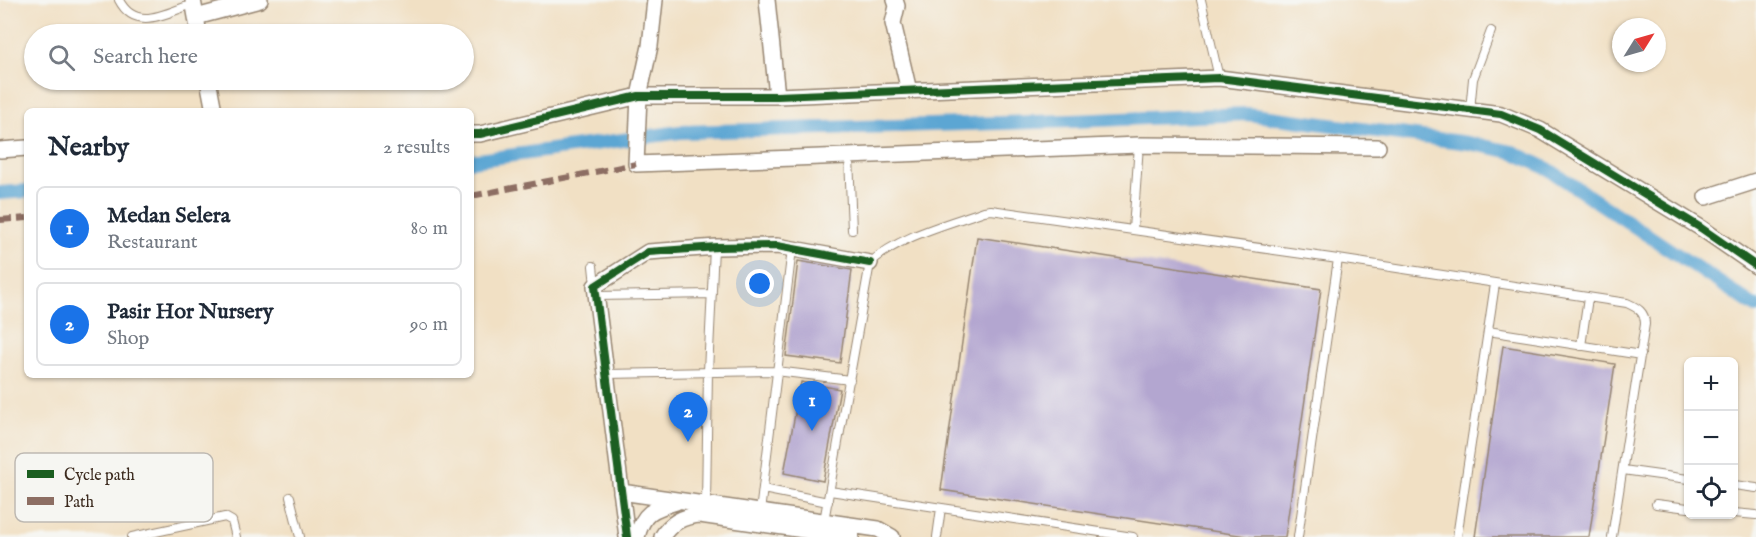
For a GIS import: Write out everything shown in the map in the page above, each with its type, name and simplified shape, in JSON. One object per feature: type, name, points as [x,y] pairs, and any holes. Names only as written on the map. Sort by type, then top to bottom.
[{"type":"street","points":[[197,24],[194,7],[260,0]]},
{"type":"street","points":[[655,0],[650,46],[639,96],[636,164],[1139,145],[1378,147]]},
{"type":"street","points":[[767,0],[777,96]]},
{"type":"street","points":[[895,0],[897,6],[893,23],[909,91]]},
{"type":"street","points":[[474,134],[639,96],[777,96],[1219,78],[1501,114],[1540,130],[1701,228],[1756,266]]},
{"type":"street","points":[[210,90],[213,108]]},
{"type":"street","points":[[0,150],[24,148]]},
{"type":"street","points":[[1706,197],[1756,181]]},
{"type":"street","points":[[627,537],[596,291],[648,252],[777,246],[870,263]]},
{"type":"street","points":[[621,492],[878,529],[891,537]]},
{"type":"street","points":[[637,537],[640,524],[647,514],[656,508],[680,500]]},
{"type":"street","points":[[662,537],[666,529],[675,523],[688,516],[700,515],[851,537]]},
{"type":"lane","points":[[119,0],[133,17],[147,18],[194,7]]},
{"type":"lane","points":[[1201,0],[1219,78]]},
{"type":"lane","points":[[1470,110],[1473,79],[1491,31]]},
{"type":"lane","points":[[1133,229],[1139,145]]},
{"type":"lane","points":[[849,157],[852,230]]},
{"type":"lane","points":[[824,521],[870,263],[881,252],[898,243],[984,211],[1005,211],[1627,303],[1641,311],[1645,317],[1645,324],[1612,537]]},
{"type":"lane","points":[[706,504],[708,371],[714,248]]},
{"type":"lane","points":[[760,512],[792,249]]},
{"type":"lane","points":[[1298,537],[1338,259]]},
{"type":"lane","points":[[593,266],[596,291],[712,294]]},
{"type":"lane","points":[[1457,537],[1495,284]]},
{"type":"lane","points":[[1581,346],[1588,298]]},
{"type":"lane","points":[[1488,331],[1641,355]]},
{"type":"lane","points":[[606,374],[776,371],[850,380]]},
{"type":"lane","points":[[1623,470],[1684,477]]},
{"type":"lane","points":[[1738,485],[1756,488]]},
{"type":"lane","points":[[763,489],[828,502]]},
{"type":"lane","points":[[830,491],[1133,537]]},
{"type":"lane","points":[[290,497],[300,537]]},
{"type":"lane","points":[[1656,504],[1684,507]]},
{"type":"lane","points":[[937,537],[941,508]]},
{"type":"lane","points":[[1738,513],[1756,515]]},
{"type":"lane","points":[[213,520],[225,517],[232,521],[236,537]]},
{"type":"lane","points":[[132,537],[202,522]]},
{"type":"building","points":[[977,237],[1321,289],[1285,537],[1252,537],[941,490]]},
{"type":"building","points":[[798,261],[852,270],[840,363],[786,356]]},
{"type":"building","points":[[1503,346],[1615,364],[1589,537],[1475,537]]},
{"type":"building","points":[[801,382],[840,389],[823,481],[784,473]]},
{"type":"waterway","points":[[474,161],[680,132],[1247,114],[1468,143],[1513,152],[1548,169],[1756,307]]},
{"type":"waterway","points":[[0,193],[24,191]]},
{"type":"marked path","points":[[474,195],[636,164]]},
{"type":"marked path","points":[[0,220],[24,218]]},
{"type":"cycle path","points":[[474,134],[639,96],[777,96],[1219,78],[1501,114],[1540,130],[1701,228],[1756,266]]},
{"type":"cycle path","points":[[627,537],[595,286],[648,252],[777,246],[870,263]]},
{"type":"place","name":"Medan Selera","points":[[812,431]]},
{"type":"place","name":"Pasir Hor Nursery","points":[[688,442]]}]
